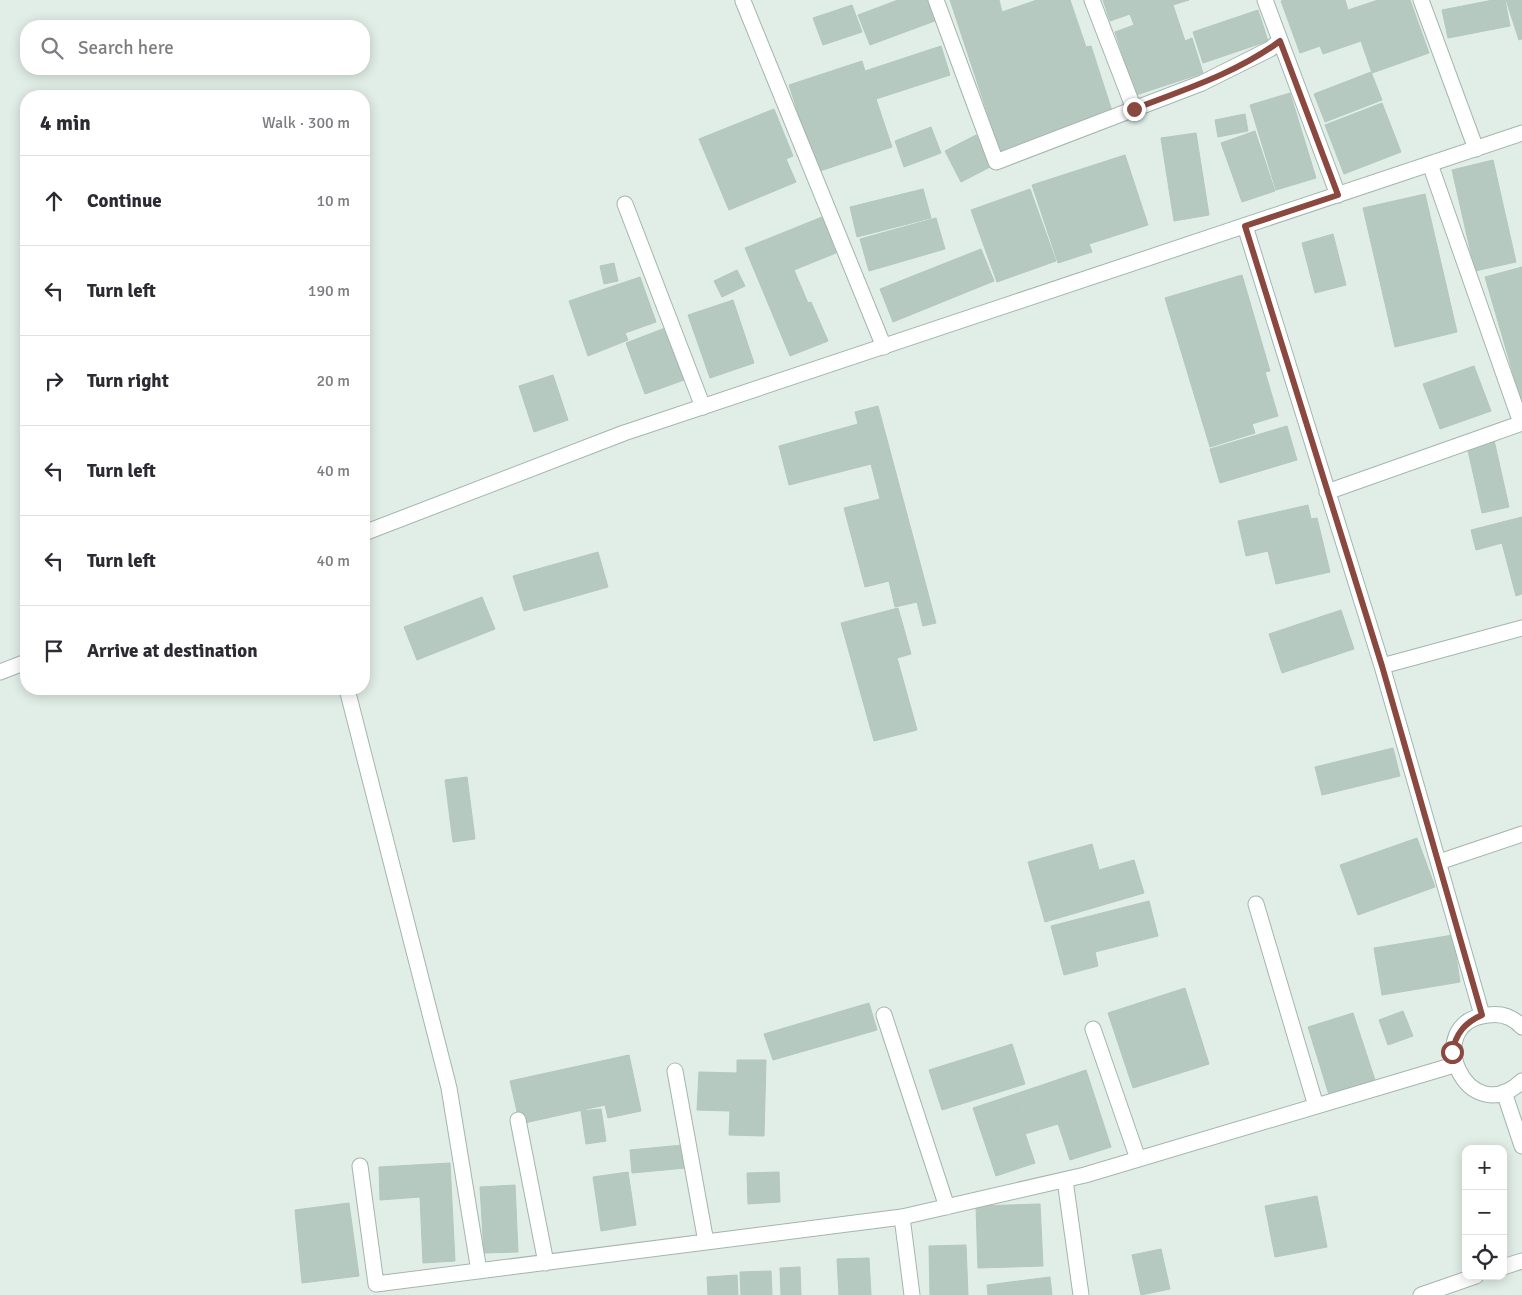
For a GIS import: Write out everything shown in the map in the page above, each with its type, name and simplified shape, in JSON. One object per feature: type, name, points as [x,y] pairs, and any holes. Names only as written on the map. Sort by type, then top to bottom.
[{"type":"street","points":[[936,0],[996,162],[1202,82],[1270,49],[1280,41]]},
{"type":"street","points":[[1092,0],[1134,109]]},
{"type":"street","points":[[1265,0],[1338,195]]},
{"type":"street","points":[[1421,0],[1476,149]]},
{"type":"street","points":[[743,1],[884,347]]},
{"type":"street","points":[[370,531],[624,433],[1522,133]]},
{"type":"street","points":[[1327,492],[1522,423],[1430,164]]},
{"type":"street","points":[[625,204],[703,407]]},
{"type":"street","points":[[1245,226],[1382,666],[1482,1015]]},
{"type":"street","points":[[1382,666],[1522,628]]},
{"type":"street","points":[[0,672],[20,664]]},
{"type":"street","points":[[349,695],[449,1088],[479,1271]]},
{"type":"street","points":[[1439,862],[1522,834]]},
{"type":"street","points":[[1256,904],[1316,1106]]},
{"type":"street","points":[[884,1015],[947,1207]]},
{"type":"street","points":[[1522,1027],[1507,1016],[1482,1015],[1470,1020],[1461,1029],[1455,1040],[1452,1052],[1454,1065],[1459,1076],[1468,1085],[1479,1091],[1491,1094],[1504,1092],[1515,1087],[1522,1080]]},
{"type":"street","points":[[1093,1029],[1138,1159]]},
{"type":"street","points":[[360,1166],[376,1284],[902,1217],[1064,1180],[1454,1065]]},
{"type":"street","points":[[675,1071],[706,1242]]},
{"type":"street","points":[[1504,1092],[1522,1146]]},
{"type":"street","points":[[518,1120],[546,1262]]},
{"type":"street","points":[[1064,1180],[1081,1295]]},
{"type":"street","points":[[902,1217],[912,1295]]},
{"type":"street","points":[[1507,1266],[1522,1260]]},
{"type":"street","points":[[1421,1295],[1464,1280]]},
{"type":"building","points":[[898,0],[933,0],[940,19],[870,45],[858,15]]},
{"type":"building","points":[[950,0],[999,0],[1002,12],[1037,0],[1070,0],[1086,47],[1091,46],[1113,114],[1000,151]]},
{"type":"building","points":[[1103,0],[1189,0],[1173,5],[1185,41],[1192,38],[1203,73],[1136,95],[1115,32],[1134,25],[1130,14],[1110,21]]},
{"type":"building","points":[[1345,0],[1348,10],[1378,0],[1410,0],[1429,53],[1372,73],[1361,41],[1323,54],[1320,46],[1300,53],[1281,1]]},
{"type":"building","points":[[1493,0],[1505,0],[1510,26],[1448,38],[1442,10]]},
{"type":"building","points":[[1506,0],[1522,0],[1522,39],[1519,40]]},
{"type":"building","points":[[852,5],[862,32],[823,45],[813,18]]},
{"type":"building","points":[[1258,10],[1268,41],[1203,63],[1193,32]]},
{"type":"building","points":[[941,46],[950,75],[876,99],[892,147],[817,172],[789,85],[862,61],[865,71]]},
{"type":"building","points":[[1371,72],[1382,100],[1325,122],[1314,94]]},
{"type":"building","points":[[1290,93],[1316,178],[1276,190],[1250,105]]},
{"type":"building","points":[[1382,103],[1401,152],[1344,174],[1325,125]]},
{"type":"building","points":[[774,109],[793,156],[786,159],[796,182],[729,210],[699,139]]},
{"type":"building","points":[[1245,114],[1248,131],[1218,137],[1215,120]]},
{"type":"building","points":[[931,127],[941,153],[904,167],[895,141]]},
{"type":"building","points":[[1255,131],[1275,191],[1242,202],[1221,143]]},
{"type":"building","points":[[1196,133],[1209,215],[1174,221],[1161,138]]},
{"type":"building","points":[[976,135],[992,166],[961,182],[945,151]]},
{"type":"building","points":[[1125,155],[1148,225],[1089,244],[1092,252],[1058,263],[1032,185]]},
{"type":"building","points":[[1493,160],[1516,262],[1475,271],[1452,170]]},
{"type":"building","points":[[923,189],[931,218],[857,237],[850,207]]},
{"type":"building","points":[[1030,189],[1056,261],[997,282],[971,210]]},
{"type":"building","points":[[1425,194],[1457,332],[1395,347],[1363,208]]},
{"type":"building","points":[[822,217],[836,253],[794,270],[808,303],[811,302],[828,341],[790,356],[745,248]]},
{"type":"building","points":[[936,218],[945,249],[869,271],[860,239]]},
{"type":"building","points":[[1333,234],[1346,285],[1315,293],[1302,243]]},
{"type":"building","points":[[981,249],[994,281],[893,322],[880,289]]},
{"type":"building","points":[[614,263],[618,281],[604,284],[600,266]]},
{"type":"building","points":[[1522,267],[1522,404],[1485,277]]},
{"type":"building","points":[[737,270],[745,286],[722,297],[714,281]]},
{"type":"building","points":[[1242,275],[1270,371],[1265,372],[1278,416],[1252,424],[1255,433],[1210,447],[1165,298]]},
{"type":"building","points":[[640,277],[656,322],[625,333],[628,340],[588,356],[569,301]]},
{"type":"building","points":[[733,300],[754,363],[710,378],[688,315]]},
{"type":"building","points":[[665,328],[684,380],[645,394],[626,343]]},
{"type":"building","points":[[1474,366],[1491,411],[1440,429],[1423,384]]},
{"type":"building","points":[[553,375],[568,420],[534,432],[519,386]]},
{"type":"building","points":[[878,406],[936,623],[923,626],[917,602],[895,607],[889,581],[865,587],[844,508],[880,499],[871,464],[789,485],[779,446],[858,424],[855,412]]},
{"type":"building","points":[[1287,426],[1297,460],[1220,483],[1210,449]]},
{"type":"building","points":[[1494,440],[1509,507],[1482,513],[1467,446]]},
{"type":"building","points":[[1308,505],[1311,519],[1317,518],[1330,572],[1276,584],[1268,551],[1246,556],[1238,521]]},
{"type":"building","points":[[1522,517],[1522,594],[1516,596],[1502,543],[1476,550],[1471,530]]},
{"type":"building","points":[[598,552],[608,587],[524,611],[513,576]]},
{"type":"building","points":[[482,597],[495,629],[417,660],[404,627]]},
{"type":"building","points":[[898,608],[911,654],[897,658],[917,730],[874,741],[841,623]]},
{"type":"building","points":[[1341,610],[1354,649],[1282,673],[1269,634]]},
{"type":"building","points":[[1393,748],[1400,776],[1322,795],[1315,767]]},
{"type":"building","points":[[467,777],[475,839],[453,842],[445,780]]},
{"type":"building","points":[[1417,838],[1435,887],[1358,915],[1340,865]]},
{"type":"building","points":[[1092,844],[1099,870],[1134,860],[1144,893],[1045,922],[1028,862]]},
{"type":"building","points":[[1149,901],[1158,936],[1095,952],[1098,966],[1064,975],[1051,926]]},
{"type":"building","points":[[1453,935],[1460,982],[1382,995],[1374,948]]},
{"type":"building","points":[[1185,988],[1209,1064],[1133,1088],[1108,1013]]},
{"type":"building","points":[[869,1003],[877,1030],[773,1060],[764,1034]]},
{"type":"building","points":[[1403,1011],[1413,1036],[1388,1045],[1379,1020]]},
{"type":"building","points":[[1353,1013],[1376,1083],[1330,1098],[1308,1027]]},
{"type":"building","points":[[1012,1044],[1025,1084],[942,1110],[929,1070]]},
{"type":"building","points":[[629,1055],[641,1111],[608,1118],[605,1105],[520,1124],[510,1081]]},
{"type":"building","points":[[737,1060],[766,1060],[764,1136],[729,1135],[730,1111],[697,1110],[699,1072],[737,1073]]},
{"type":"building","points":[[1086,1070],[1111,1147],[1070,1160],[1045,1084]]},
{"type":"building","points":[[1045,1084],[1058,1124],[1025,1134],[1012,1095]]},
{"type":"building","points":[[1012,1095],[1035,1163],[996,1176],[973,1108]]},
{"type":"building","points":[[601,1109],[606,1141],[586,1144],[581,1111]]},
{"type":"building","points":[[683,1145],[685,1168],[632,1173],[630,1150]]},
{"type":"building","points":[[450,1163],[455,1261],[423,1263],[420,1197],[380,1200],[379,1167]]},
{"type":"building","points":[[628,1172],[636,1225],[601,1231],[593,1177]]},
{"type":"building","points":[[779,1172],[780,1202],[748,1204],[747,1173]]},
{"type":"building","points":[[515,1185],[518,1252],[484,1253],[480,1187]]},
{"type":"building","points":[[1317,1196],[1327,1247],[1275,1257],[1265,1206]]},
{"type":"building","points":[[349,1203],[359,1276],[302,1283],[295,1210]]},
{"type":"building","points":[[1040,1204],[1043,1266],[978,1268],[976,1206]]},
{"type":"building","points":[[966,1245],[968,1295],[930,1295],[929,1246]]},
{"type":"building","points":[[1161,1249],[1170,1289],[1141,1295],[1132,1255]]},
{"type":"building","points":[[869,1258],[871,1295],[839,1295],[837,1259]]},
{"type":"building","points":[[800,1267],[801,1295],[781,1295],[780,1268]]},
{"type":"building","points":[[771,1271],[772,1295],[741,1295],[740,1272]]},
{"type":"building","points":[[737,1275],[738,1295],[708,1295],[707,1277]]},
{"type":"building","points":[[1050,1277],[1052,1295],[988,1295],[987,1285]]},
{"type":"route","points":[[1134,109],[1202,82],[1270,49],[1280,41],[1338,195],[1245,226],[1382,666],[1482,1015],[1470,1020],[1461,1029],[1455,1040],[1452,1052]]}]
